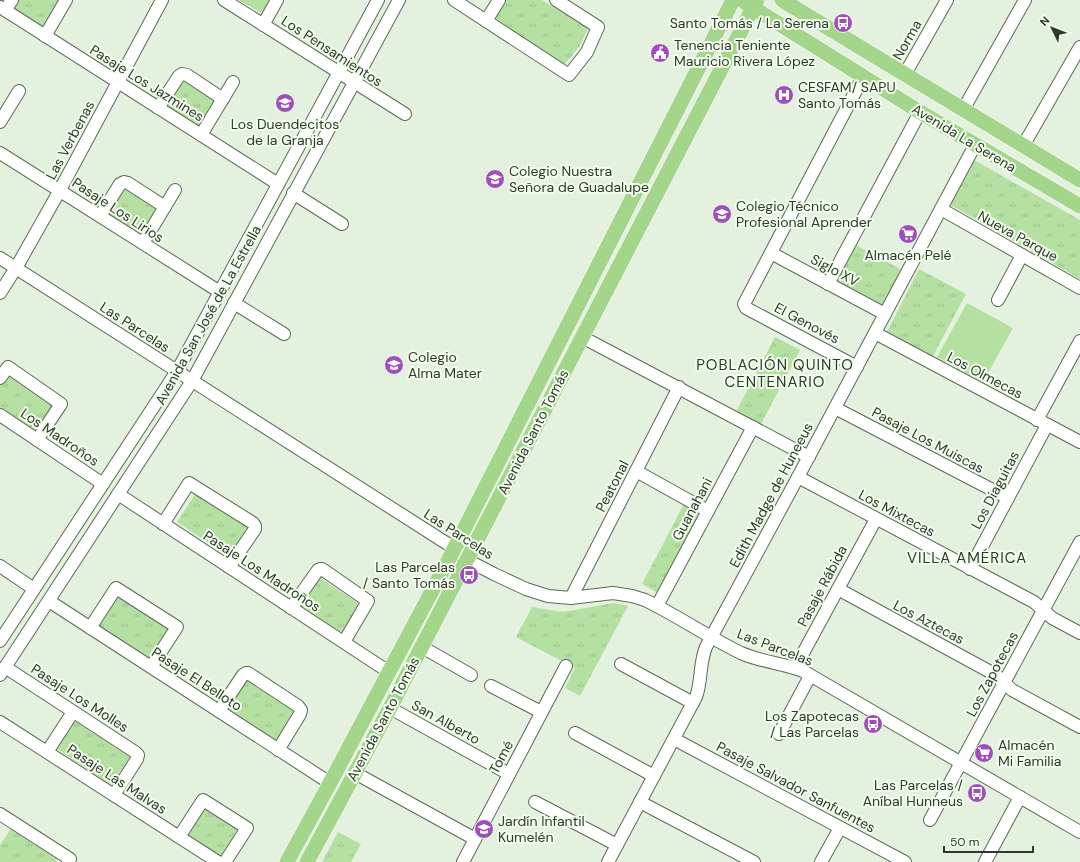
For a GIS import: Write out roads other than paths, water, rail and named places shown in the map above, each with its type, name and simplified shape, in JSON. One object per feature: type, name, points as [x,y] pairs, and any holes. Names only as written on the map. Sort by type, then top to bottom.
[{"type":"main road","name":"Avenida La Serena","points":[[782,0],[1023,146],[1079,177]]},
{"type":"main road","name":"Avenida La Serena","points":[[746,2],[920,112],[1080,206]]},
{"type":"main road","name":"Avenida Santo Tomás","points":[[307,862],[422,647],[582,336],[746,2]]},
{"type":"main road","name":"Avenida Santo Tomás","points":[[286,862],[330,783],[746,2]]},
{"type":"street","points":[[45,36],[66,0]]},
{"type":"street","name":"Las Verbenas","points":[[0,293],[16,268],[60,190],[162,0]]},
{"type":"street","name":"Los Pensamientos","points":[[224,0],[405,114]]},
{"type":"street","points":[[263,25],[277,0]]},
{"type":"street","name":"Avenida San José de La Estrella","points":[[0,641],[177,371],[378,0]]},
{"type":"street","name":"Avenida San José de La Estrella","points":[[3,671],[192,381],[353,82],[399,0]]},
{"type":"street","points":[[454,0],[569,75],[587,52],[598,27],[556,0]]},
{"type":"street","points":[[486,21],[499,0]]},
{"type":"street","name":"Norma","points":[[905,74],[946,0]]},
{"type":"street","points":[[963,110],[1025,0]]},
{"type":"street","name":"Pasaje Los Jazmines","points":[[6,6],[45,36],[278,184]]},
{"type":"street","points":[[1023,146],[1080,47]]},
{"type":"street","points":[[158,108],[179,76],[182,74],[187,75],[223,98]]},
{"type":"street","points":[[771,253],[863,77]]},
{"type":"street","points":[[201,135],[233,82]]},
{"type":"street","points":[[0,122],[4,105],[19,91]]},
{"type":"street","points":[[828,284],[920,112]]},
{"type":"street","name":"Edith Madge de Huneeus","points":[[608,862],[694,703],[699,686],[702,657],[712,637],[975,145]]},
{"type":"street","name":"Pasaje Los Lirios","points":[[0,152],[220,292]]},
{"type":"street","points":[[100,216],[120,184],[124,182],[128,183],[165,207]]},
{"type":"street","points":[[143,243],[176,190]]},
{"type":"street","points":[[293,193],[342,224]]},
{"type":"street","name":"Nueva Parque","points":[[941,209],[1080,288]]},
{"type":"street","name":"Siglo XV","points":[[771,253],[885,314]]},
{"type":"street","name":"El Genovés","points":[[771,253],[744,302],[744,305],[857,367]]},
{"type":"street","points":[[998,300],[1022,255]]},
{"type":"street","name":"Las Parcelas","points":[[0,258],[454,548],[467,560],[526,589],[548,596],[571,598],[604,594],[623,594],[645,600],[751,657],[795,668],[1080,832]]},
{"type":"street","points":[[234,303],[284,334]]},
{"type":"street","name":"Los Olmecas","points":[[875,333],[1080,442]]},
{"type":"street","points":[[582,336],[809,457]]},
{"type":"street","name":"Los Diaguitas","points":[[970,569],[1008,498],[1080,341]]},
{"type":"street","points":[[0,378],[8,366],[61,404],[38,440]]},
{"type":"street","name":"Peatonal","points":[[571,598],[678,387]]},
{"type":"street","name":"Pasaje Los Muiscas","points":[[835,408],[1008,498]]},
{"type":"street","name":"Los Madroños","points":[[0,415],[103,484]]},
{"type":"street","name":"Guanahani","points":[[657,606],[753,427]]},
{"type":"street","points":[[636,471],[708,511]]},
{"type":"street","name":"Los Mixtecas","points":[[798,477],[1034,602],[1052,618],[1080,633]]},
{"type":"street","points":[[163,524],[189,483],[253,523],[255,529],[229,567]]},
{"type":"street","name":"Pasaje Los Madroños","points":[[118,494],[389,672]]},
{"type":"street","name":"Pasaje Rábida","points":[[795,668],[876,518]]},
{"type":"street","name":"Los Zapotecas","points":[[930,820],[1080,542]]},
{"type":"street","points":[[0,566],[34,589]]},
{"type":"street","points":[[291,608],[320,569],[341,582],[368,601],[344,642]]},
{"type":"street","points":[[90,628],[116,588],[177,628],[151,667]]},
{"type":"street","name":"Los Aztecas","points":[[838,589],[996,675],[1012,690],[1080,727]]},
{"type":"street","name":"Pasaje El Belloto","points":[[49,601],[330,783]]},
{"type":"street","points":[[422,647],[471,675]]},
{"type":"street","points":[[621,664],[694,703]]},
{"type":"street","name":"Tomé","points":[[463,862],[566,666]]},
{"type":"street","name":"Pasaje Los Molles","points":[[3,671],[73,712],[138,755],[114,796]]},
{"type":"street","points":[[219,711],[243,675],[246,673],[298,706],[301,710],[300,714],[278,750]]},
{"type":"street","points":[[779,734],[810,676]]},
{"type":"street","points":[[491,686],[541,712]]},
{"type":"street","name":"San Alberto","points":[[390,708],[509,774]]},
{"type":"street","points":[[47,752],[73,712]]},
{"type":"street","name":"Pasaje Las Malvas","points":[[0,722],[218,862]]},
{"type":"street","points":[[575,733],[654,776]]},
{"type":"street","name":"Pasaje Salvador Sanfuentes","points":[[674,739],[905,862]]},
{"type":"street","points":[[355,774],[475,839]]},
{"type":"street","points":[[985,862],[1020,797]]},
{"type":"street","points":[[179,837],[203,800],[247,828],[225,862]]},
{"type":"street","points":[[535,802],[617,845]]},
{"type":"street","points":[[640,802],[754,862]]},
{"type":"street","points":[[2,819],[70,859],[68,862]]},
{"type":"street","points":[[821,862],[840,828]]},
{"type":"place","name":"Santo Tomás / La Serena","points":[[843,23]]},
{"type":"place","name":"Tenencia Teniente Mauricio Rivera López","points":[[660,53]]},
{"type":"place","name":"CESFAM/ SAPU Santo Tomás","points":[[784,95]]},
{"type":"place","name":"Los Duendecitos de la Granja","points":[[285,103]]},
{"type":"place","name":"Colegio Nuestra Señora de Guadalupe","points":[[495,179]]},
{"type":"place","name":"Colegio Técnico Profesional Aprender","points":[[722,214]]},
{"type":"place","name":"Almacén Pelé","points":[[908,234]]},
{"type":"place","name":"Colegio Alma Mater","points":[[394,365]]},
{"type":"place","name":"Las Parcelas / Santo Tomás","points":[[469,575]]},
{"type":"place","name":"Los Zapotecas / Las Parcelas","points":[[873,724]]},
{"type":"place","name":"Almacén Mi Familia","points":[[984,753]]},
{"type":"place","name":"Las Parcelas / Aníbal Hunneus","points":[[977,793]]},
{"type":"place","name":"Jardín Infantil Kumelén","points":[[484,829]]},
{"type":"district","name":"POBLACIÓN QUINTO CENTENARIO","points":[[775,374]]},
{"type":"district","name":"VILLA AMÉRICA","points":[[967,558]]}]
